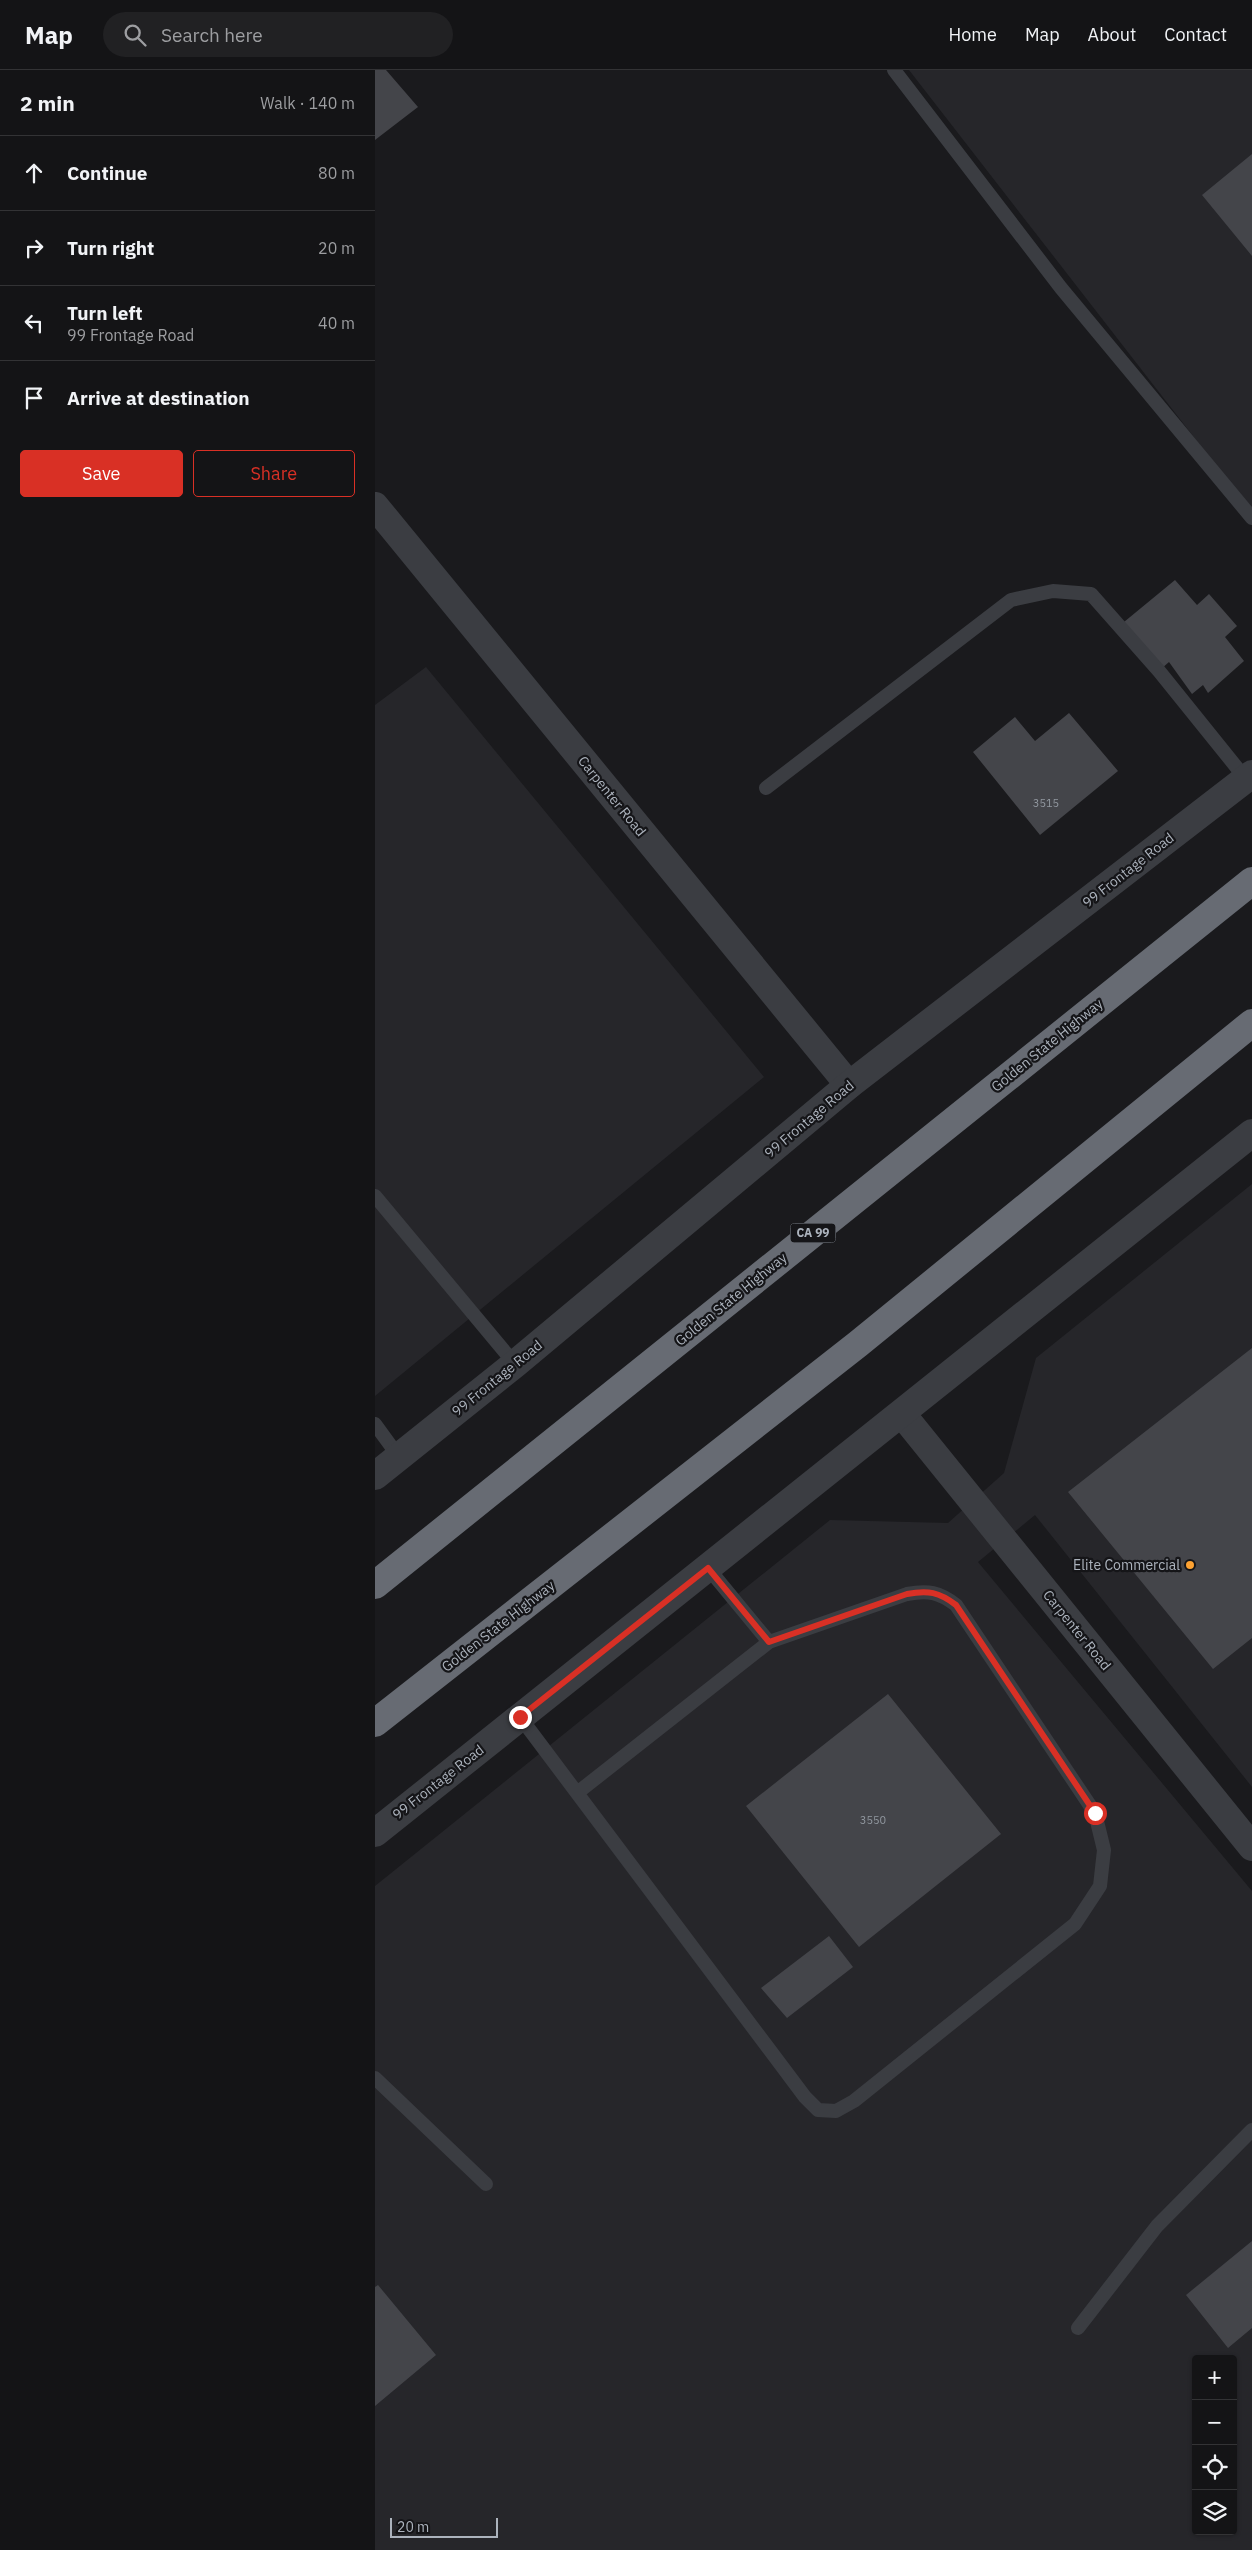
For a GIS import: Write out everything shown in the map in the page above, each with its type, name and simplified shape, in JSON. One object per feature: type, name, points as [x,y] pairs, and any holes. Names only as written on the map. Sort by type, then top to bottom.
[{"type":"highway","name":"Golden State Highway","points":[[375,1585],[1252,881]]},
{"type":"highway","name":"Golden State Highway","points":[[375,1723],[858,1344],[1252,1023]]},
{"type":"street","name":"Carpenter Road","points":[[375,506],[849,1085]]},
{"type":"street","name":"99 Frontage Road","points":[[375,1476],[515,1364],[849,1085],[1249,776]]},
{"type":"street","name":"99 Frontage Road","points":[[375,1833],[1252,1133]]},
{"type":"street","name":"Carpenter Road","points":[[902,1414],[1252,1847]]},
{"type":"lane","points":[[894,70],[1061,288],[1252,518]]},
{"type":"lane","points":[[766,788],[1011,600],[1053,590],[1091,594],[1249,776]]},
{"type":"lane","points":[[375,1196],[515,1364]]},
{"type":"lane","points":[[375,1424],[399,1457]]},
{"type":"lane","points":[[708,1568],[769,1642]]},
{"type":"lane","points":[[520,1717],[577,1794],[805,2097],[818,2110],[836,2111],[854,2101],[1075,1924],[1100,1886],[1104,1850],[1095,1813],[956,1605],[941,1594],[924,1590],[907,1594],[769,1642],[577,1794]]},
{"type":"lane","points":[[375,2078],[486,2184]]},
{"type":"lane","points":[[1078,2328],[1157,2226],[1252,2130]]},
{"type":"shaded area","points":[[909,70],[1252,70],[1252,512]]},
{"type":"shaded area","points":[[426,667],[764,1077],[375,1396],[375,705]]},
{"type":"shaded area","points":[[1252,1184],[1252,1787],[1035,1515],[978,1562],[1252,1891],[1252,2550],[375,2550],[375,1886],[830,1520],[948,1523],[1004,1473],[1036,1358]]},
{"type":"building","points":[[375,70],[386,70],[418,107],[375,140]]},
{"type":"building","points":[[1252,154],[1252,256],[1202,195]]},
{"type":"building","points":[[1175,580],[1197,605],[1209,594],[1237,626],[1225,637],[1244,661],[1208,693],[1203,685],[1192,694],[1169,662],[1161,669],[1124,622]]},
{"type":"building","points":[[1069,713],[1118,771],[1040,835],[973,752],[1015,717],[1035,741]]},
{"type":"building","name":"Elite Commercial","points":[[1252,1348],[1252,1638],[1213,1669],[1068,1492]]},
{"type":"building","points":[[888,1694],[1001,1834],[859,1947],[746,1806]]},
{"type":"building","points":[[829,1936],[853,1967],[787,2018],[761,1988]]},
{"type":"building","points":[[1252,2241],[1252,2328],[1228,2348],[1186,2295]]},
{"type":"building","points":[[378,2285],[436,2355],[375,2406],[375,2287]]},
{"type":"place","name":"Elite Commercial","points":[[1190,1565]]},
{"type":"route","points":[[520,1717],[708,1568],[769,1642],[907,1594],[924,1590],[941,1594],[956,1605],[1095,1813]]}]
